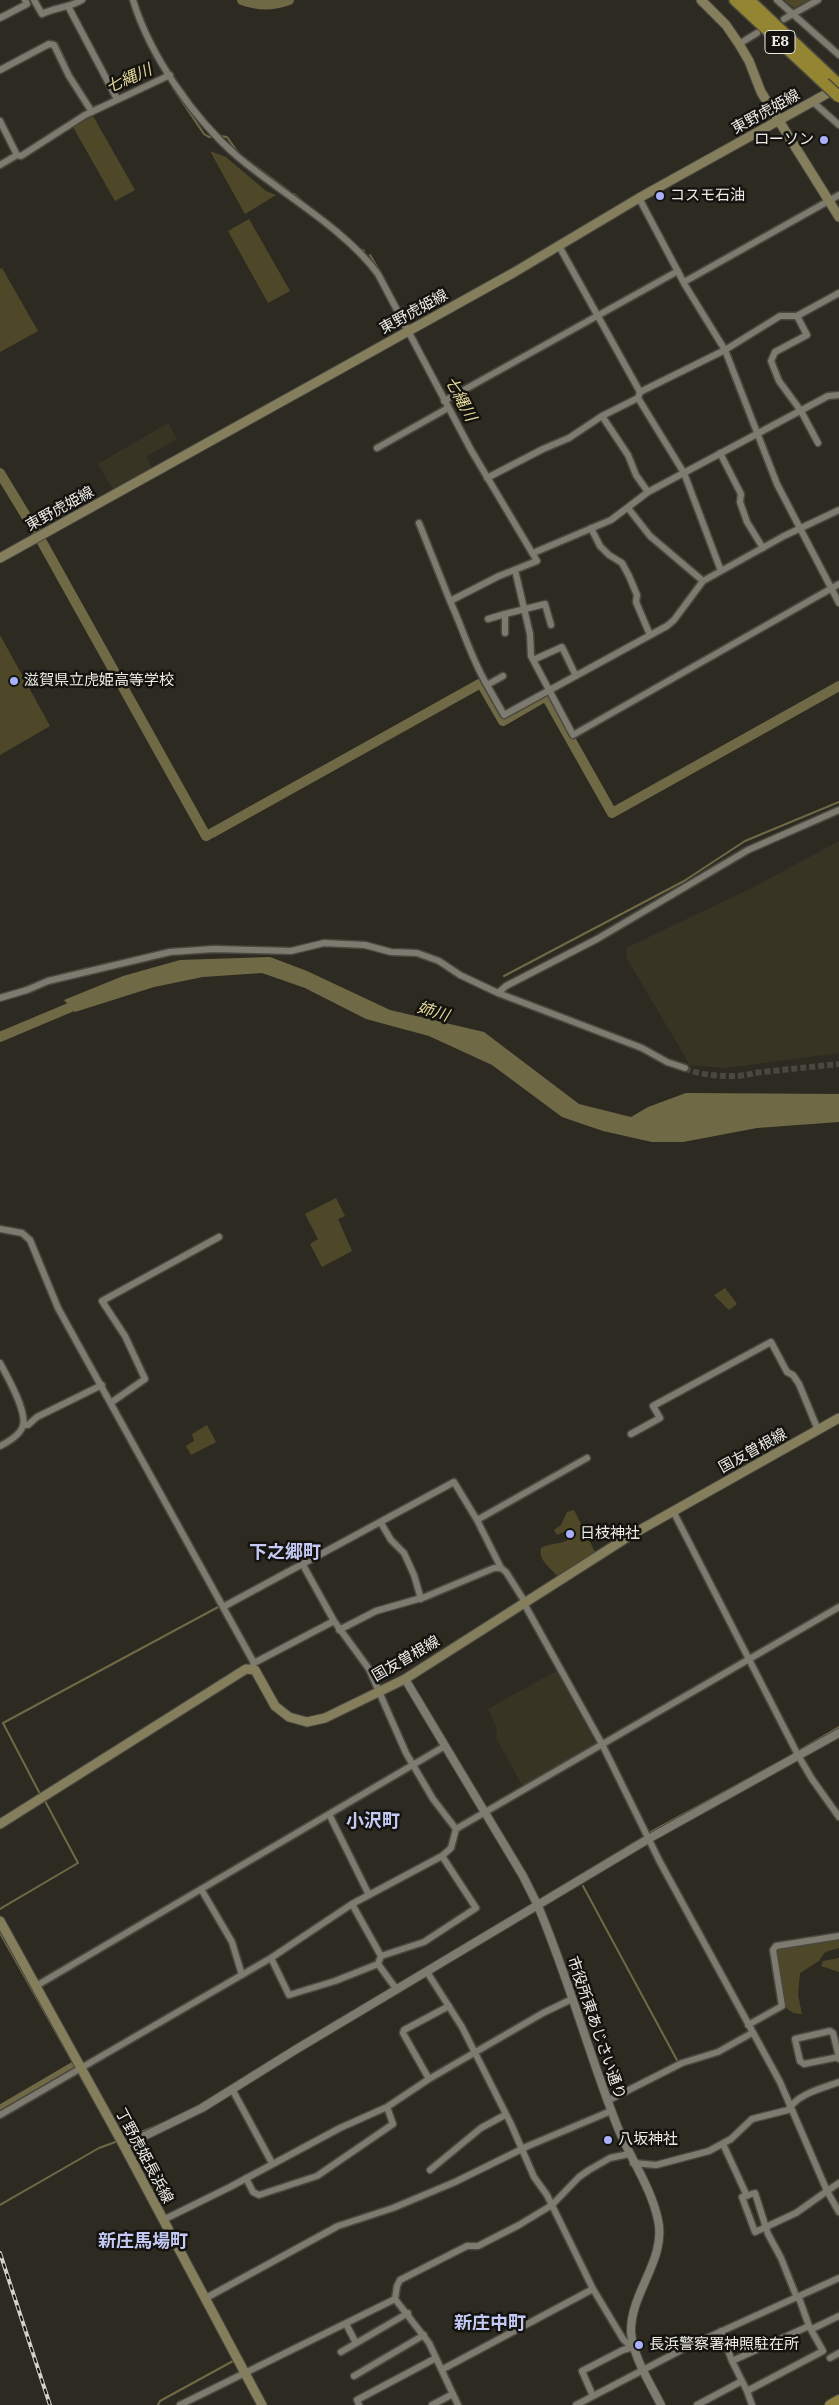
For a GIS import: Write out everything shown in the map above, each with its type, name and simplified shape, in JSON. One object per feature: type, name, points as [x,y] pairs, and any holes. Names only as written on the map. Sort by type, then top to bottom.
[{"type":"highway","name":"E8","points":[[735,0],[834,83]]},
{"type":"highway","name":"E8","points":[[749,0],[834,83],[839,97]]},
{"type":"highway","points":[[830,2405],[839,2400]]},
{"type":"main road","points":[[700,0],[726,25],[739,44],[749,61],[761,92],[839,217]]},
{"type":"main road","name":"東野虎姫線","points":[[0,558],[407,332],[559,246],[639,198],[813,102],[834,83]]},
{"type":"main road","name":"国友曽根線","points":[[252,1666],[275,1706],[289,1717],[307,1722],[325,1718],[405,1678],[616,1544],[839,1418]]},
{"type":"main road","points":[[0,1824],[252,1666]]},
{"type":"main road","name":"丁野虎姫長浜線","points":[[0,1921],[124,2146],[262,2405]]},
{"type":"street","points":[[0,18],[30,1],[42,14],[54,8],[70,8],[82,0]]},
{"type":"street","points":[[133,0],[139,18],[168,77],[215,136],[239,158],[288,194],[362,255],[378,274],[444,401],[487,478],[533,553],[537,561],[450,601]]},
{"type":"street","points":[[777,0],[839,55]]},
{"type":"street","points":[[784,19],[818,0]]},
{"type":"street","points":[[70,8],[117,99]]},
{"type":"street","points":[[739,44],[757,33]]},
{"type":"street","points":[[0,70],[49,44],[54,45],[69,76],[92,112]]},
{"type":"street","points":[[0,165],[17,155],[20,156],[92,112],[168,77]]},
{"type":"street","points":[[813,102],[839,125]]},
{"type":"street","points":[[0,121],[17,155]]},
{"type":"street","points":[[684,282],[839,195]]},
{"type":"street","points":[[639,198],[684,282],[725,350],[777,484],[839,603]]},
{"type":"street","points":[[559,246],[639,395],[684,473],[721,571]]},
{"type":"street","points":[[444,401],[678,270]]},
{"type":"street","points":[[487,478],[543,449],[569,438],[602,416],[725,350],[780,316],[797,316],[839,293]]},
{"type":"street","points":[[797,316],[807,335],[775,352],[771,361],[779,381],[801,411],[818,443]]},
{"type":"street","points":[[533,553],[611,520],[648,492],[828,396],[839,395]]},
{"type":"street","points":[[377,448],[448,408]]},
{"type":"street","points":[[602,416],[628,455],[636,475],[648,492]]},
{"type":"street","points":[[720,453],[741,494],[740,502],[746,522],[763,548]]},
{"type":"street","points":[[628,508],[650,536],[703,582]]},
{"type":"street","points":[[419,523],[450,601],[466,633],[473,661],[504,715],[674,620],[703,582],[763,548],[839,510]]},
{"type":"street","points":[[591,528],[600,546],[609,555],[622,563],[637,594],[636,602],[650,635]]},
{"type":"street","points":[[515,570],[525,609],[533,660],[573,735],[839,584]]},
{"type":"street","points":[[488,619],[545,604],[551,625]]},
{"type":"street","points":[[505,614],[505,633]]},
{"type":"street","points":[[533,660],[562,647],[576,676]]},
{"type":"street","points":[[487,685],[503,676]]},
{"type":"street","points":[[498,993],[506,986],[597,939],[748,850],[839,810]]},
{"type":"street","points":[[0,998],[48,981],[170,952],[214,949],[291,951],[324,943],[365,945],[391,952],[417,953],[439,961],[460,975],[498,993],[642,1048],[667,1062],[685,1068]]},
{"type":"street","points":[[0,1229],[22,1233],[30,1240],[58,1308],[112,1402],[223,1607],[252,1666],[334,1622]]},
{"type":"street","points":[[112,1402],[145,1379],[124,1336],[102,1301],[219,1237]]},
{"type":"street","points":[[631,1434],[660,1418],[653,1406],[771,1342],[787,1372],[793,1375],[799,1384],[818,1430]]},
{"type":"street","points":[[0,1363],[21,1408],[23,1425],[16,1435],[0,1446]]},
{"type":"street","points":[[23,1425],[28,1425],[37,1417],[102,1385]]},
{"type":"street","points":[[477,1520],[588,1458]]},
{"type":"street","points":[[223,1607],[454,1482],[477,1520],[501,1568],[506,1572],[525,1602],[526,1607],[602,1744],[650,1838],[660,1862],[791,2106],[839,2212]]},
{"type":"street","points":[[673,1511],[797,1753],[812,1779],[839,1817]]},
{"type":"street","points":[[381,1522],[391,1540],[404,1553],[414,1575],[421,1598]]},
{"type":"street","points":[[303,1565],[339,1630],[369,1669],[406,1753],[433,1799],[456,1829]]},
{"type":"street","points":[[339,1630],[376,1611],[421,1598],[494,1568],[501,1568]]},
{"type":"street","points":[[0,2115],[271,1958],[352,1904],[442,1856],[451,1848],[456,1829],[839,1607]]},
{"type":"street","name":"市役所東あじさい通り","points":[[405,1678],[523,1876],[538,1906],[607,2101],[628,2154],[653,2202],[659,2222],[659,2244],[634,2311],[633,2344],[661,2405]]},
{"type":"street","points":[[124,2146],[202,2108],[650,1838],[797,1753],[839,1733]]},
{"type":"street","points":[[36,1986],[445,1746]]},
{"type":"street","points":[[329,1814],[369,1895]]},
{"type":"street","points":[[380,1956],[424,1942],[476,1908],[442,1856]]},
{"type":"street","points":[[201,1889],[232,1942],[242,1975]]},
{"type":"street","points":[[352,1904],[380,1956],[378,1964]]},
{"type":"street","points":[[748,2025],[782,2006],[772,1950],[776,1946],[839,1936]]},
{"type":"street","points":[[271,1958],[289,1995],[336,1981],[378,1964]]},
{"type":"street","points":[[378,1964],[397,1990]]},
{"type":"street","points":[[427,1972],[449,2006],[505,2115],[512,2124],[534,2177],[552,2205],[593,2289],[623,2339],[633,2344]]},
{"type":"street","points":[[163,2220],[272,2163],[387,2107],[429,2079],[543,2013],[572,1999]]},
{"type":"street","points":[[429,2079],[403,2033],[404,2030],[449,2006]]},
{"type":"street","points":[[830,2031],[839,2058],[804,2064],[800,2061],[795,2039],[830,2031]]},
{"type":"street","points":[[607,2101],[682,2063],[718,2052],[752,2033]]},
{"type":"street","points":[[633,2163],[656,2165],[709,2151],[723,2144],[752,2119],[788,2110],[805,2095],[839,2082]]},
{"type":"street","points":[[232,2089],[272,2163]]},
{"type":"street","points":[[246,2178],[253,2192],[259,2195],[317,2176],[393,2124],[387,2107]]},
{"type":"street","points":[[206,2298],[338,2226],[393,2208],[455,2182],[611,2111]]},
{"type":"street","points":[[430,2170],[476,2132],[505,2115]]},
{"type":"street","points":[[723,2144],[747,2196]]},
{"type":"street","points":[[458,2405],[443,2369],[424,2336],[395,2298],[396,2286],[400,2280],[467,2246],[478,2246],[490,2241],[552,2205],[579,2177],[589,2170],[610,2158],[628,2154]]},
{"type":"street","points":[[747,2391],[823,2351],[766,2225],[755,2193],[742,2197],[755,2232],[766,2225],[796,2213],[839,2183]]},
{"type":"street","points":[[576,2405],[721,2331],[839,2278]]},
{"type":"street","points":[[443,2369],[593,2289]]},
{"type":"street","points":[[180,2405],[395,2298]]},
{"type":"street","points":[[341,2352],[408,2313]]},
{"type":"street","points":[[732,2362],[839,2316]]},
{"type":"street","points":[[346,2324],[356,2343]]},
{"type":"street","points":[[721,2331],[732,2362],[752,2405]]},
{"type":"street","points":[[354,2376],[424,2336]]},
{"type":"street","points":[[594,2396],[582,2371],[633,2344]]},
{"type":"street","points":[[830,2358],[839,2353]]},
{"type":"street","points":[[359,2405],[356,2400],[436,2358]]},
{"type":"street","points":[[698,2405],[742,2381]]},
{"type":"street","points":[[432,2405],[453,2394]]},
{"type":"shaded area","points":[[784,0],[809,0],[794,8]]},
{"type":"shaded area","points":[[93,116],[135,190],[115,201],[73,127]]},
{"type":"shaded area","points":[[210,151],[226,157],[266,191],[276,195],[245,214]]},
{"type":"shaded area","points":[[249,219],[290,291],[268,303],[228,231]]},
{"type":"shaded area","points":[[2,268],[38,331],[0,352],[0,269]]},
{"type":"shaded area","points":[[168,423],[177,439],[146,457],[153,470],[114,491],[98,464]]},
{"type":"shaded area","name":"滋賀県立虎姫高等学校","points":[[0,635],[50,726],[0,755]]},
{"type":"shaded area","points":[[839,841],[839,1053],[724,1068],[690,1065],[626,957],[626,948],[754,887]]},
{"type":"shaded area","points":[[270,957],[307,971],[390,1010],[484,1032],[579,1104],[631,1117],[648,1107],[686,1093],[839,1094],[839,1122],[757,1128],[683,1142],[652,1142],[603,1131],[562,1117],[492,1065],[429,1036],[366,1019],[305,988],[262,973],[203,977],[154,987],[75,1012],[64,1000],[123,976],[180,960]]},
{"type":"shaded area","points":[[336,1198],[345,1216],[338,1219],[352,1251],[322,1267],[310,1244],[318,1239],[305,1214]]},
{"type":"shaded area","points":[[725,1288],[737,1304],[729,1310],[714,1295]]},
{"type":"shaded area","points":[[207,1425],[216,1442],[191,1455],[186,1446],[194,1441],[192,1434]]},
{"type":"shaded area","points":[[574,1510],[595,1552],[557,1576],[543,1560],[541,1548],[564,1542],[570,1537],[572,1532],[566,1531],[557,1535],[554,1530],[561,1525],[567,1512]]},
{"type":"shaded area","points":[[556,1671],[596,1744],[523,1787],[496,1738],[497,1729],[488,1709]]},
{"type":"shaded area","points":[[839,1937],[839,1948],[825,1952],[819,1961],[800,1973],[798,1995],[802,2014],[790,2011],[785,2005],[775,1951],[777,1947]]},
{"type":"shaded area","points":[[839,1958],[839,1972],[821,1966],[823,1961]]},
{"type":"waterway","points":[[242,0],[266,4],[289,0]]},
{"type":"waterway","name":"七縄川","points":[[49,42],[57,43],[67,64]]},
{"type":"waterway","name":"七縄川","points":[[173,88],[204,134],[209,137],[215,136]]},
{"type":"waterway","name":"七縄川","points":[[90,105],[93,107],[99,105]]},
{"type":"waterway","name":"七縄川","points":[[220,136],[227,137],[239,154],[289,191]]},
{"type":"waterway","name":"七縄川","points":[[294,194],[302,201]]},
{"type":"waterway","name":"七縄川","points":[[358,248],[364,251]]},
{"type":"waterway","name":"七縄川","points":[[370,255],[379,270]]},
{"type":"waterway","points":[[0,473],[37,534]]},
{"type":"waterway","points":[[42,542],[206,836],[208,835]]},
{"type":"waterway","points":[[212,833],[481,683],[503,721],[546,696],[612,813],[839,686]]},
{"type":"waterway","points":[[504,976],[684,881],[745,841],[839,802]]},
{"type":"waterway","name":"姉川","points":[[0,1037],[83,1002]]},
{"type":"waterway","points":[[40,1794],[3,1723],[220,1606]]},
{"type":"waterway","points":[[798,1751],[839,1727]]},
{"type":"waterway","points":[[649,1833],[794,1754]]},
{"type":"waterway","points":[[0,1909],[78,1863],[45,1801]]},
{"type":"waterway","points":[[547,1895],[645,1836]]},
{"type":"waterway","points":[[583,1886],[678,2062]]},
{"type":"waterway","points":[[0,1933],[76,2068]]},
{"type":"waterway","points":[[196,2107],[339,2019]]},
{"type":"waterway","points":[[0,2110],[75,2066]]},
{"type":"waterway","points":[[79,2074],[105,2120]]},
{"type":"waterway","points":[[129,2137],[163,2123]]},
{"type":"waterway","points":[[0,2205],[99,2148],[118,2141]]},
{"type":"waterway","points":[[158,2405],[160,2401],[233,2361]]},
{"type":"tunnel","points":[[685,1068],[708,1075],[739,1076],[839,1064]]},
{"type":"railway","points":[[0,2253],[50,2405]]},
{"type":"place","name":"ローソン","points":[[824,140]]},
{"type":"place","name":"コスモ石油","points":[[660,196]]},
{"type":"place","name":"滋賀県立虎姫高等学校","points":[[14,681]]},
{"type":"place","name":"日枝神社","points":[[570,1534]]},
{"type":"place","name":"八坂神社","points":[[608,2140]]},
{"type":"place","name":"長浜警察署神照駐在所","points":[[639,2345]]},
{"type":"district","name":"下之郷町","points":[[285,1553]]},
{"type":"district","name":"小沢町","points":[[373,1822]]},
{"type":"district","name":"新庄馬場町","points":[[143,2242]]},
{"type":"district","name":"新庄中町","points":[[490,2324]]}]
